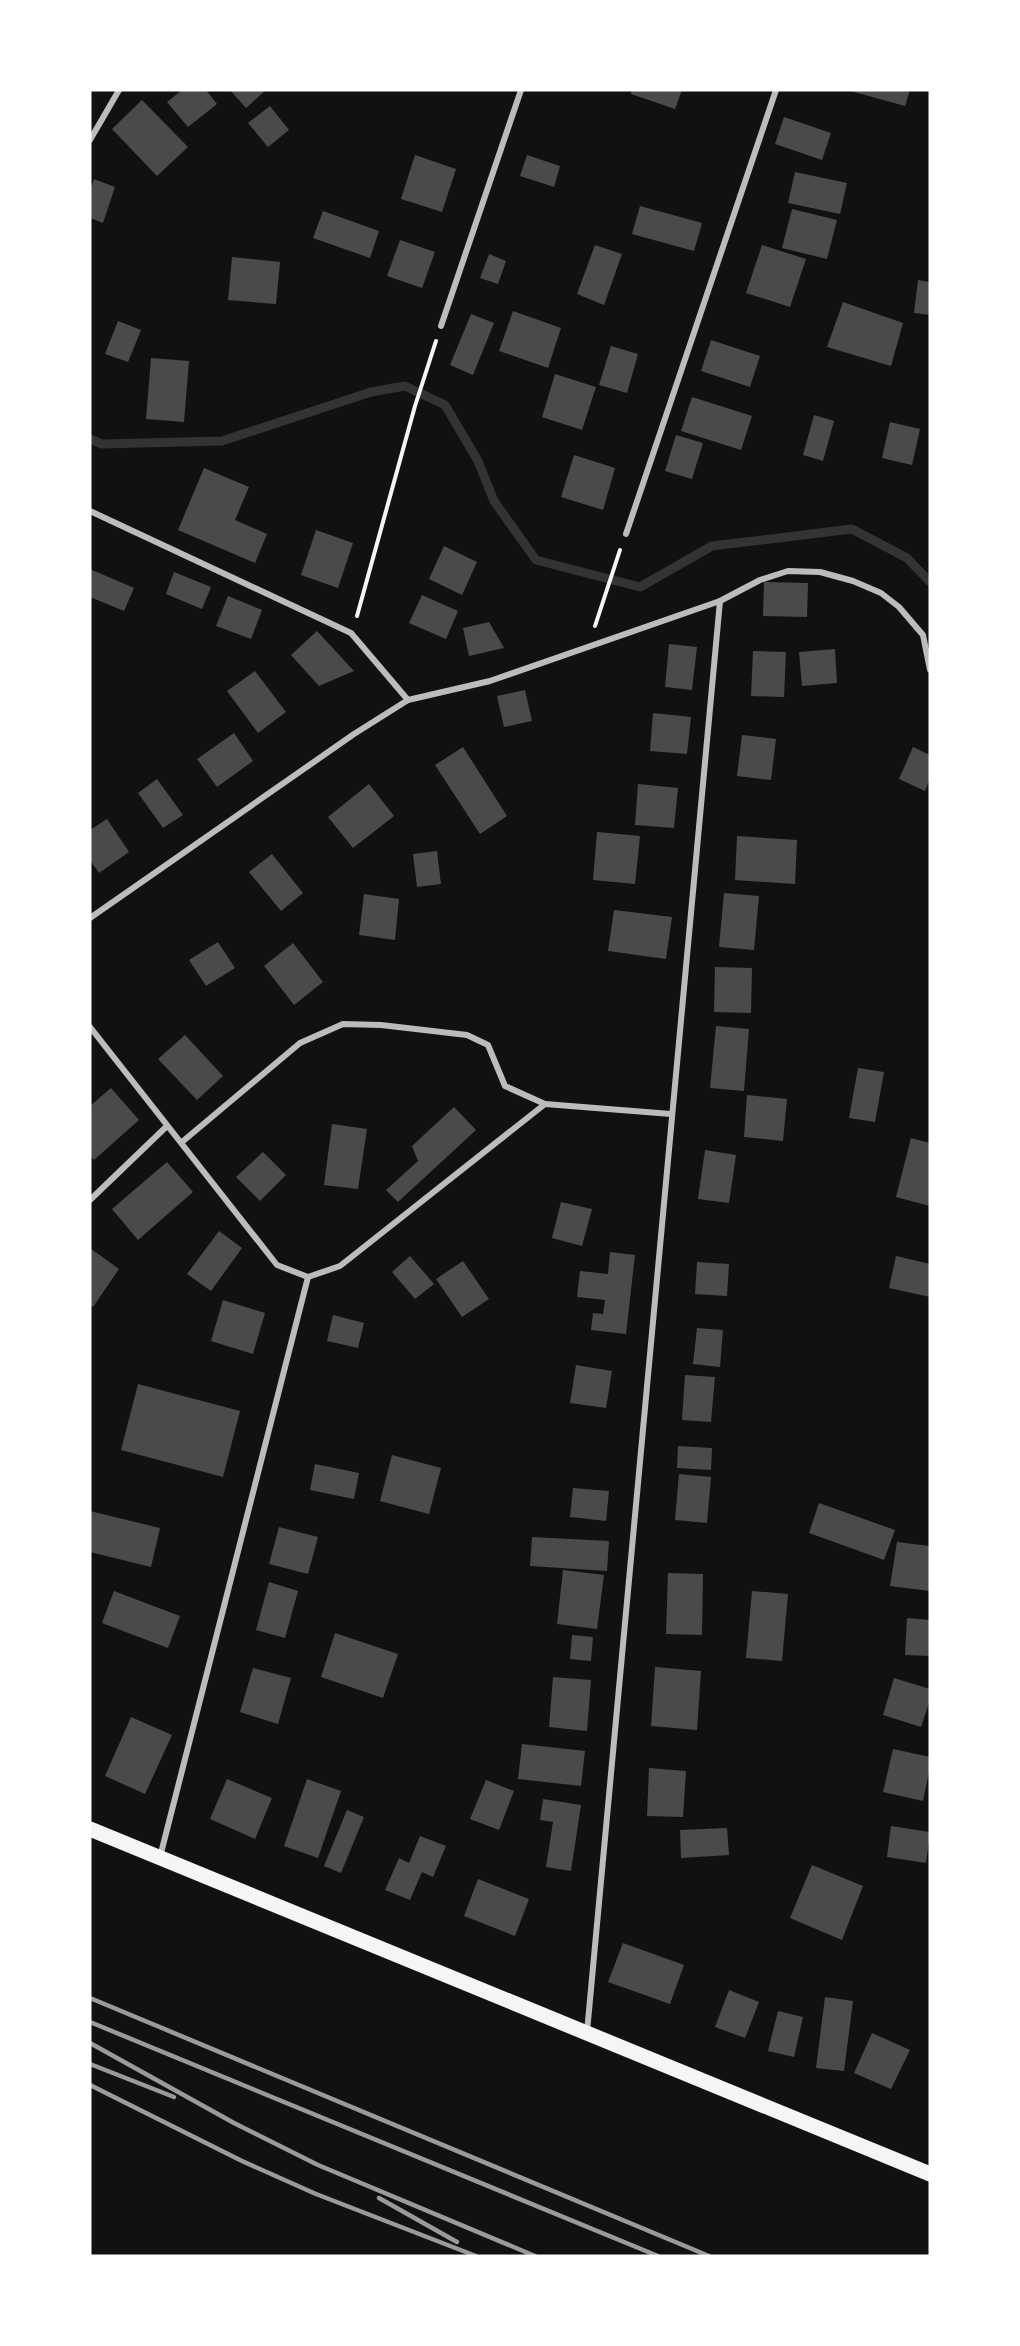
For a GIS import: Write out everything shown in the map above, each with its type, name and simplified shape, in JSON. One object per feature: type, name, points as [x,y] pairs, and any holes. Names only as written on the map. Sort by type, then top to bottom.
[{"type":"main road","points":[[90,1829],[930,2174]]},
{"type":"street","points":[[90,140],[119,90]]},
{"type":"street","points":[[441,326],[522,90]]},
{"type":"street","points":[[626,534],[776,90]]},
{"type":"street","points":[[90,512],[351,633],[408,700]]},
{"type":"street","points":[[90,918],[354,734],[408,700],[490,681],[720,601],[760,580],[788,571],[820,572],[853,581],[881,593],[912,621],[923,635],[930,670]]},
{"type":"street","points":[[587,2035],[720,601]]},
{"type":"street","points":[[182,1142],[300,1042],[343,1024],[381,1025],[467,1035],[488,1045],[505,1086],[545,1104],[671,1114]]},
{"type":"street","points":[[90,1027],[277,1265],[308,1277],[340,1266],[545,1104]]},
{"type":"street","points":[[90,1200],[167,1126]]},
{"type":"street","points":[[160,1857],[308,1277]]},
{"type":"path","points":[[351,633],[364,594],[415,406],[441,326]]},
{"type":"path","points":[[589,647],[621,548]]},
{"type":"building","points":[[182,90],[206,90],[217,104],[188,127],[167,102]]},
{"type":"building","points":[[230,90],[266,90],[246,108]]},
{"type":"building","points":[[632,90],[682,90],[675,109],[631,94]]},
{"type":"building","points":[[847,90],[910,90],[905,106]]},
{"type":"building","points":[[142,100],[188,147],[157,176],[112,129]]},
{"type":"building","points":[[270,106],[289,130],[268,147],[248,123]]},
{"type":"building","points":[[784,117],[831,133],[822,160],[775,144]]},
{"type":"building","points":[[415,155],[456,169],[442,212],[401,199]]},
{"type":"building","points":[[527,155],[560,166],[554,187],[520,176]]},
{"type":"building","points":[[795,172],[847,183],[840,214],[788,203]]},
{"type":"building","points":[[94,179],[115,187],[103,223],[90,218],[90,191]]},
{"type":"building","points":[[640,206],[702,223],[694,251],[632,234]]},
{"type":"building","points":[[792,209],[837,220],[827,259],[782,248]]},
{"type":"building","points":[[323,211],[379,231],[370,258],[313,238]]},
{"type":"building","points":[[400,240],[435,252],[422,288],[387,276]]},
{"type":"building","points":[[595,245],[622,254],[604,305],[577,294]]},
{"type":"building","points":[[762,245],[806,259],[790,307],[746,293]]},
{"type":"building","points":[[489,254],[506,261],[498,284],[480,278]]},
{"type":"building","points":[[232,257],[280,262],[276,304],[228,300]]},
{"type":"building","points":[[918,280],[930,282],[930,315],[914,313]]},
{"type":"building","points":[[843,302],[903,323],[891,366],[827,347]]},
{"type":"building","points":[[513,311],[561,328],[548,368],[499,351]]},
{"type":"building","points":[[471,314],[494,323],[473,375],[450,365]]},
{"type":"building","points":[[118,321],[141,330],[128,362],[105,354]]},
{"type":"building","points":[[711,340],[760,356],[750,387],[701,371]]},
{"type":"building","points":[[611,346],[638,354],[627,393],[599,385]]},
{"type":"building","points":[[151,358],[189,361],[184,422],[146,419]]},
{"type":"building","points":[[555,374],[596,387],[582,430],[542,417]]},
{"type":"building","points":[[692,397],[752,416],[741,450],[681,431]]},
{"type":"building","points":[[814,415],[834,421],[823,461],[803,455]]},
{"type":"building","points":[[890,422],[920,429],[912,465],[882,458]]},
{"type":"building","points":[[676,435],[703,443],[692,479],[665,471]]},
{"type":"building","points":[[574,455],[615,468],[603,510],[561,497]]},
{"type":"building","points":[[204,468],[249,487],[235,520],[267,534],[255,563],[178,530]]},
{"type":"building","points":[[316,530],[353,543],[338,588],[301,575]]},
{"type":"building","points":[[444,546],[477,562],[462,595],[429,579]]},
{"type":"building","points":[[90,569],[134,588],[124,611],[90,597]]},
{"type":"building","points":[[174,572],[211,587],[202,609],[166,594]]},
{"type":"building","points":[[764,582],[808,583],[807,617],[763,616]]},
{"type":"building","points":[[422,595],[458,611],[446,639],[409,623]]},
{"type":"building","points":[[228,596],[262,610],[251,639],[216,626]]},
{"type":"building","points":[[489,622],[504,648],[469,656],[463,628]]},
{"type":"building","points":[[317,631],[354,671],[319,686],[291,655]]},
{"type":"building","points":[[669,644],[697,647],[692,690],[665,687]]},
{"type":"building","points":[[835,649],[837,683],[802,686],[799,652]]},
{"type":"building","points":[[753,651],[786,652],[784,697],[751,696]]},
{"type":"building","points":[[255,671],[286,712],[258,733],[227,691]]},
{"type":"building","points":[[525,690],[532,721],[504,727],[497,696]]},
{"type":"building","points":[[653,713],[691,717],[687,754],[650,751]]},
{"type":"building","points":[[234,733],[253,761],[217,787],[197,759]]},
{"type":"building","points":[[742,735],[776,739],[771,780],[737,776]]},
{"type":"building","points":[[463,747],[507,816],[480,834],[435,765]]},
{"type":"building","points":[[913,747],[930,755],[930,779],[925,791],[899,779]]},
{"type":"building","points":[[157,779],[183,815],[163,828],[138,793]]},
{"type":"building","points":[[369,784],[394,816],[353,848],[328,817]]},
{"type":"building","points":[[638,784],[678,788],[674,828],[635,825]]},
{"type":"building","points":[[107,819],[129,852],[99,873],[90,860],[90,830]]},
{"type":"building","points":[[597,832],[640,836],[635,884],[593,880]]},
{"type":"building","points":[[737,836],[797,840],[795,884],[735,880]]},
{"type":"building","points":[[437,851],[441,884],[417,887],[413,854]]},
{"type":"building","points":[[272,854],[303,893],[281,911],[249,872]]},
{"type":"building","points":[[724,893],[759,896],[754,950],[719,947]]},
{"type":"building","points":[[364,894],[399,899],[395,940],[359,935]]},
{"type":"building","points":[[614,910],[672,917],[666,959],[608,951]]},
{"type":"building","points":[[218,942],[235,968],[206,986],[189,960]]},
{"type":"building","points":[[293,943],[323,982],[294,1005],[264,966]]},
{"type":"building","points":[[715,967],[752,968],[751,1013],[714,1012]]},
{"type":"building","points":[[716,1026],[749,1029],[744,1091],[710,1088]]},
{"type":"building","points":[[185,1035],[223,1076],[197,1100],[158,1059]]},
{"type":"building","points":[[858,1068],[884,1072],[875,1122],[849,1118]]},
{"type":"building","points":[[111,1088],[139,1120],[94,1160],[90,1156],[90,1106]]},
{"type":"building","points":[[747,1095],[787,1099],[783,1141],[744,1137]]},
{"type":"building","points":[[454,1107],[476,1130],[398,1202],[386,1190],[418,1161],[412,1146]]},
{"type":"building","points":[[332,1124],[367,1129],[358,1189],[324,1185]]},
{"type":"building","points":[[911,1138],[930,1143],[930,1206],[896,1197]]},
{"type":"building","points":[[705,1150],[736,1155],[729,1203],[698,1199]]},
{"type":"building","points":[[263,1152],[286,1175],[260,1201],[236,1177]]},
{"type":"building","points":[[167,1162],[193,1192],[138,1240],[112,1209]]},
{"type":"building","points":[[561,1202],[592,1209],[582,1246],[552,1238]]},
{"type":"building","points":[[219,1231],[242,1248],[211,1291],[187,1274]]},
{"type":"building","points":[[90,1248],[119,1269],[93,1307],[90,1305]]},
{"type":"building","points":[[610,1252],[635,1255],[626,1334],[591,1330],[593,1313],[603,1314],[605,1300],[577,1297],[580,1271],[608,1274]]},
{"type":"building","points":[[410,1256],[434,1284],[415,1299],[392,1272]]},
{"type":"building","points":[[896,1256],[930,1264],[930,1297],[889,1288]]},
{"type":"building","points":[[463,1261],[489,1299],[462,1317],[436,1279]]},
{"type":"building","points":[[697,1262],[729,1264],[727,1296],[695,1294]]},
{"type":"building","points":[[223,1300],[265,1313],[253,1354],[211,1341]]},
{"type":"building","points":[[333,1315],[364,1323],[358,1348],[327,1341]]},
{"type":"building","points":[[697,1328],[723,1330],[720,1367],[693,1364]]},
{"type":"building","points":[[576,1365],[612,1371],[606,1408],[570,1403]]},
{"type":"building","points":[[685,1375],[715,1377],[711,1422],[682,1420]]},
{"type":"building","points":[[138,1384],[240,1411],[223,1477],[121,1450]]},
{"type":"building","points":[[678,1446],[712,1448],[711,1470],[677,1468]]},
{"type":"building","points":[[392,1455],[441,1468],[429,1514],[380,1501]]},
{"type":"building","points":[[315,1464],[359,1473],[354,1499],[310,1490]]},
{"type":"building","points":[[679,1474],[711,1477],[707,1523],[675,1520]]},
{"type":"building","points":[[573,1488],[609,1491],[606,1521],[570,1517]]},
{"type":"building","points":[[819,1503],[895,1530],[884,1560],[809,1533]]},
{"type":"building","points":[[90,1511],[160,1528],[151,1567],[90,1552]]},
{"type":"building","points":[[279,1527],[318,1537],[308,1574],[269,1564]]},
{"type":"building","points":[[532,1537],[609,1541],[607,1571],[530,1566]]},
{"type":"building","points":[[897,1542],[930,1546],[930,1591],[890,1586]]},
{"type":"building","points":[[563,1570],[604,1575],[597,1629],[557,1624]]},
{"type":"building","points":[[668,1573],[703,1574],[702,1635],[666,1634]]},
{"type":"building","points":[[269,1582],[298,1591],[285,1638],[256,1630]]},
{"type":"building","points":[[114,1591],[180,1616],[168,1648],[102,1623]]},
{"type":"building","points":[[752,1591],[788,1594],[782,1661],[746,1658]]},
{"type":"building","points":[[907,1618],[930,1620],[930,1656],[905,1655]]},
{"type":"building","points":[[335,1633],[398,1654],[383,1698],[321,1677]]},
{"type":"building","points":[[572,1635],[593,1637],[591,1661],[570,1659]]},
{"type":"building","points":[[655,1667],[701,1671],[697,1730],[651,1726]]},
{"type":"building","points":[[253,1668],[291,1678],[278,1724],[240,1712]]},
{"type":"building","points":[[553,1677],[591,1680],[587,1731],[549,1727]]},
{"type":"building","points":[[894,1678],[930,1689],[930,1700],[921,1727],[883,1715]]},
{"type":"building","points":[[131,1717],[172,1735],[145,1794],[105,1776]]},
{"type":"building","points":[[522,1744],[585,1751],[581,1786],[518,1779]]},
{"type":"building","points":[[893,1749],[930,1757],[923,1801],[883,1792]]},
{"type":"building","points":[[649,1768],[686,1771],[683,1817],[647,1816]]},
{"type":"building","points":[[227,1779],[272,1798],[255,1839],[210,1819]]},
{"type":"building","points":[[307,1779],[341,1791],[318,1858],[284,1846]]},
{"type":"building","points":[[486,1780],[514,1791],[499,1830],[470,1819]]},
{"type":"building","points":[[543,1799],[581,1805],[571,1871],[546,1867],[553,1822],[540,1820]]},
{"type":"building","points":[[347,1810],[364,1817],[341,1873],[324,1866]]},
{"type":"building","points":[[891,1826],[930,1832],[926,1863],[887,1857]]},
{"type":"building","points":[[727,1828],[729,1855],[681,1858],[680,1830]]},
{"type":"building","points":[[420,1836],[446,1846],[433,1877],[422,1872],[410,1900],[385,1890],[399,1858],[409,1863]]},
{"type":"building","points":[[812,1865],[863,1886],[842,1940],[790,1918]]},
{"type":"building","points":[[478,1879],[529,1899],[515,1936],[464,1916]]},
{"type":"building","points":[[623,1943],[684,1965],[670,2004],[608,1982]]},
{"type":"building","points":[[729,1990],[759,2002],[745,2038],[715,2027]]},
{"type":"building","points":[[825,1997],[853,2001],[844,2071],[816,2068]]},
{"type":"building","points":[[778,2011],[803,2017],[794,2057],[768,2051]]},
{"type":"building","points":[[872,2033],[910,2050],[891,2089],[854,2073]]},
{"type":"waterway","points":[[90,439],[102,444],[222,441],[371,392],[405,386],[445,405],[478,461],[494,501],[536,560],[640,587],[712,546],[852,529],[907,558],[930,582]]},
{"type":"railway","points":[[90,1998],[709,2256]]},
{"type":"railway","points":[[90,2022],[658,2256]]},
{"type":"railway","points":[[90,2043],[234,2123],[318,2165],[535,2256]]},
{"type":"railway","points":[[90,2064],[174,2097]]},
{"type":"railway","points":[[90,2085],[242,2161],[316,2194],[476,2256]]},
{"type":"railway","points":[[379,2198],[457,2242]]}]
